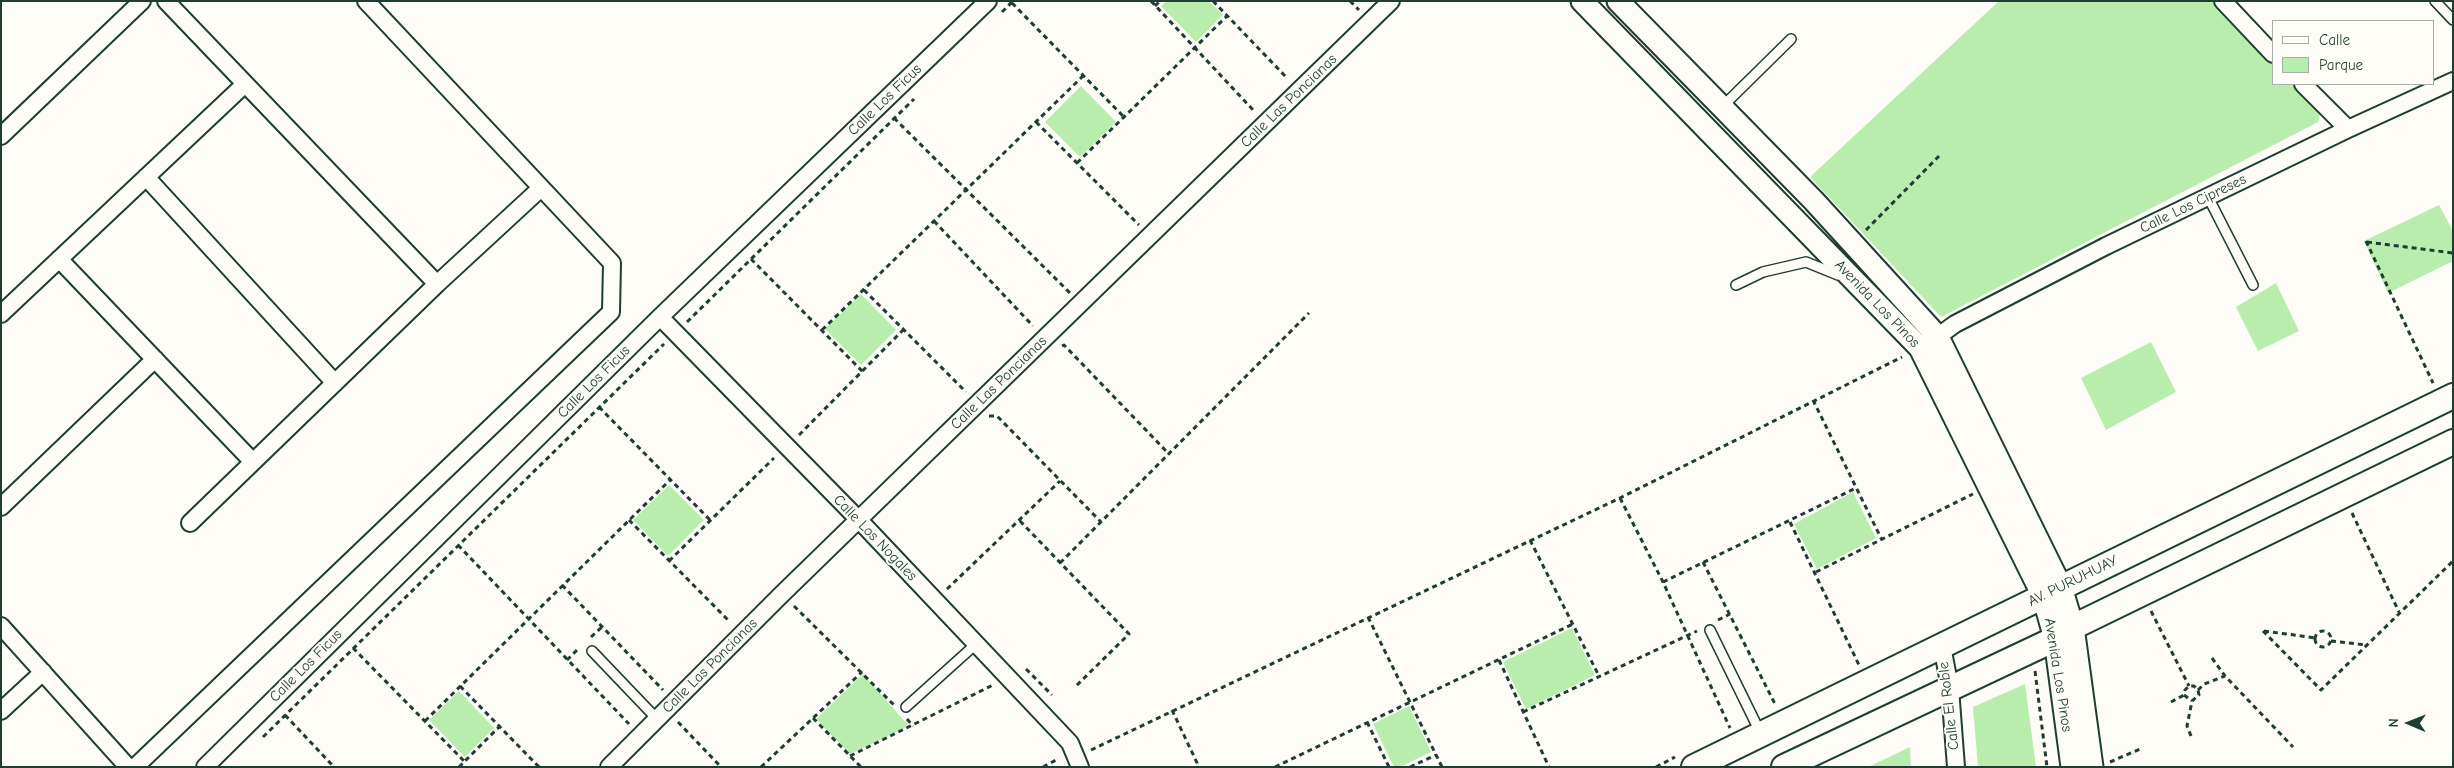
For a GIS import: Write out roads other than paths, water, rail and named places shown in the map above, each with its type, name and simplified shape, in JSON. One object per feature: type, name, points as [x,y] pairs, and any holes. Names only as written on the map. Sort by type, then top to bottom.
[{"type":"main road","name":"AV. PURUHUAY","points":[[1694,767],[2447,399]]},
{"type":"main road","points":[[1784,767],[2032,650],[2453,442]]},
{"type":"street","points":[[1,136],[142,1]]},
{"type":"street","points":[[166,1],[437,284]]},
{"type":"street","points":[[135,767],[611,312],[612,263],[366,1]]},
{"type":"street","name":"Calle Los Ficus","points":[[204,767],[660,317],[988,1]]},
{"type":"street","name":"Calle Las Poncianas","points":[[609,767],[977,404],[1392,1]]},
{"type":"street","name":"Avenida Los Pinos","points":[[1582,1],[1870,296],[1929,342]]},
{"type":"street","name":"Avenida Los Pinos","points":[[1618,1],[1814,201],[1929,342],[2052,591],[2099,765]]},
{"type":"street","points":[[2222,1],[2272,53]]},
{"type":"street","name":"Calle Los Cipreses","points":[[1929,342],[1963,320],[2106,246],[2348,129],[2453,81]]},
{"type":"street","points":[[1,314],[245,84]]},
{"type":"street","points":[[2304,85],[2348,129]]},
{"type":"street","points":[[146,177],[334,383]]},
{"type":"street","points":[[190,523],[437,284],[541,188]]},
{"type":"street","points":[[59,259],[253,462]]},
{"type":"street","name":"Calle Los Nogales","points":[[660,317],[859,520],[1070,742],[1072,760]]},
{"type":"street","points":[[1,507],[155,359]]},
{"type":"street","points":[[1,626],[128,767]]},
{"type":"street","name":"Avenida Los Pinos","points":[[2064,633],[2072,767]]},
{"type":"street","name":"Calle El Roble","points":[[1942,646],[1950,688],[1956,767]]},
{"type":"street","points":[[1,711],[42,672]]},
{"type":"lane","points":[[2435,1],[2453,20]]},
{"type":"lane","points":[[1722,108],[1791,39]]},
{"type":"lane","points":[[2208,197],[2254,285]]},
{"type":"lane","points":[[1736,285],[1763,272],[1806,262],[1830,270],[1870,296]]},
{"type":"lane","points":[[1709,626],[1761,734]]},
{"type":"lane","points":[[906,707],[976,644]]},
{"type":"lane","points":[[592,652],[657,719]]}]
